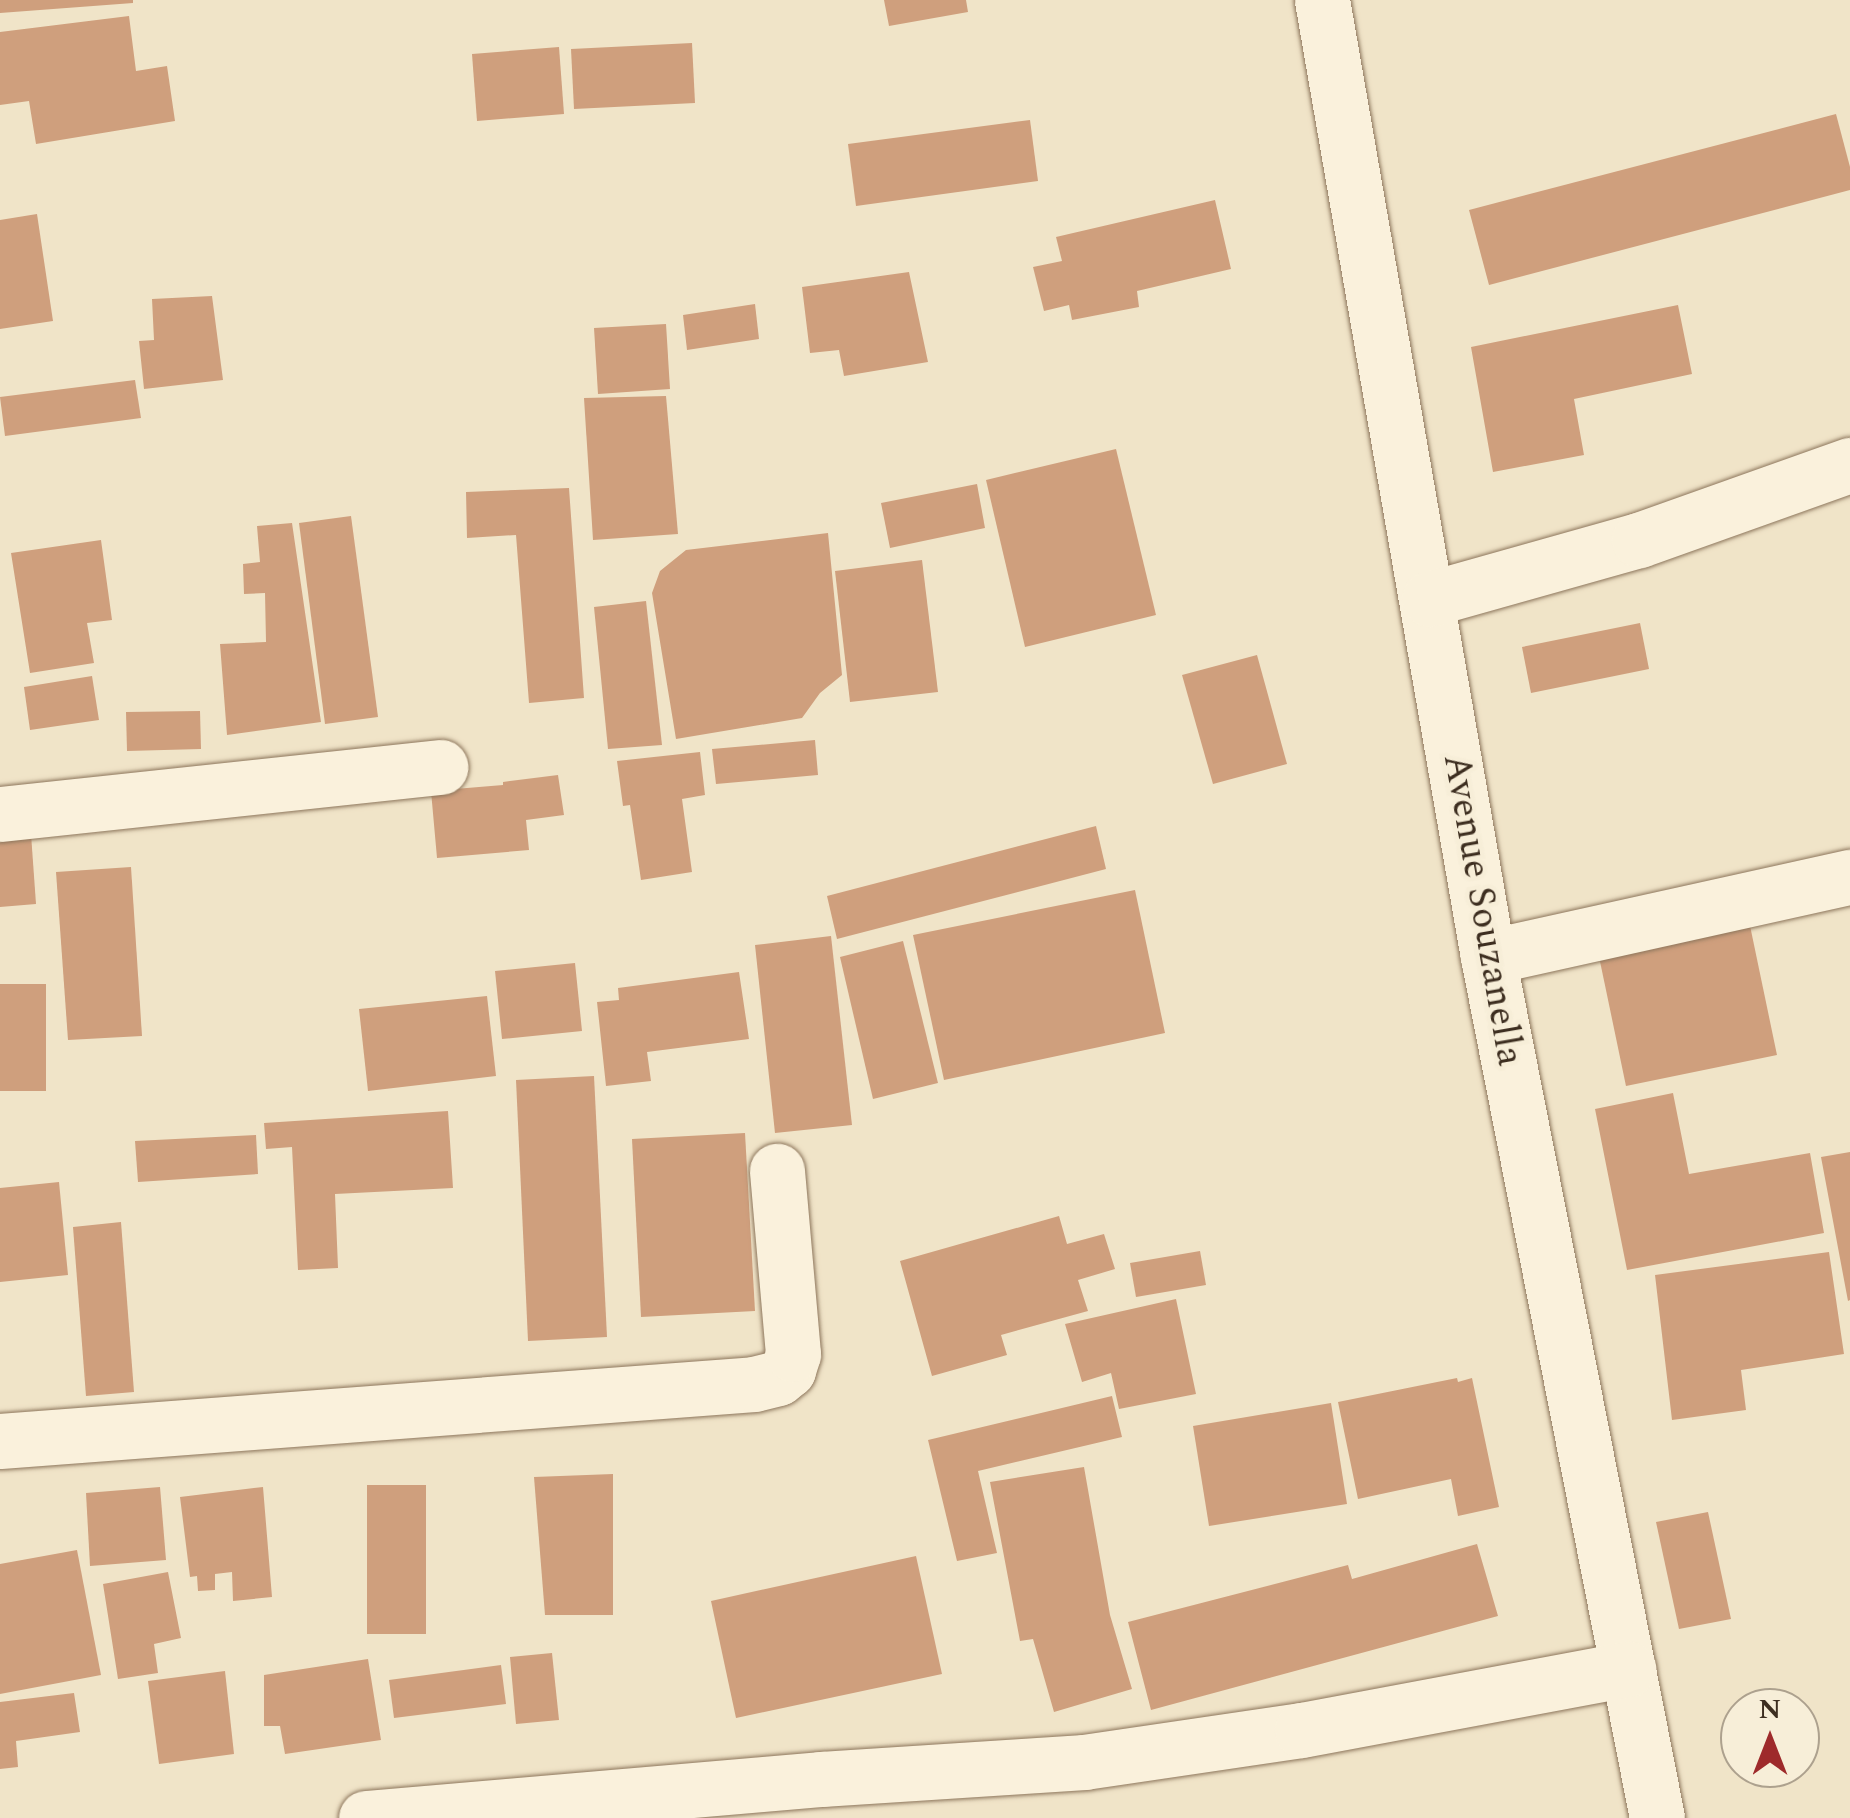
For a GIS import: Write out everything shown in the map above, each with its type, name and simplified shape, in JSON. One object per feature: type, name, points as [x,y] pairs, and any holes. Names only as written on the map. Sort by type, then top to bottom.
[{"type":"street","name":"Avenue Souzanella","points":[[1322,0],[1488,956],[1657,1818]]},
{"type":"street","points":[[1428,599],[1638,540],[1850,465]]},
{"type":"street","points":[[0,814],[441,768]]},
{"type":"street","points":[[1488,956],[1850,877]]},
{"type":"street","points":[[0,1441],[754,1384],[778,1378],[788,1370],[792,1354],[777,1171]]},
{"type":"street","points":[[366,1818],[821,1779],[1084,1762],[1302,1730],[1628,1669]]},
{"type":"building","points":[[0,0],[133,0],[133,3],[0,13]]},
{"type":"building","points":[[884,0],[966,0],[968,12],[889,26]]},
{"type":"building","points":[[129,16],[136,71],[167,66],[175,121],[36,144],[29,101],[0,105],[0,32]]},
{"type":"building","points":[[692,43],[695,103],[574,109],[571,49]]},
{"type":"building","points":[[559,47],[564,114],[477,121],[472,54]]},
{"type":"building","points":[[1836,114],[1850,167],[1850,190],[1489,285],[1469,210]]},
{"type":"building","points":[[1030,120],[1038,181],[856,206],[848,144]]},
{"type":"building","points":[[1215,200],[1231,269],[1137,291],[1139,307],[1072,320],[1069,305],[1044,311],[1033,267],[1062,261],[1056,237]]},
{"type":"building","points":[[37,214],[53,321],[0,329],[0,220]]},
{"type":"building","points":[[909,272],[928,362],[844,376],[839,350],[810,353],[802,287]]},
{"type":"building","points":[[212,296],[223,380],[144,389],[139,341],[154,340],[152,299]]},
{"type":"building","points":[[755,304],[759,339],[687,350],[683,315]]},
{"type":"building","points":[[1678,305],[1692,374],[1574,399],[1584,455],[1493,472],[1471,347]]},
{"type":"building","points":[[666,324],[670,389],[598,394],[594,328]]},
{"type":"building","points":[[135,380],[141,418],[5,436],[0,397]]},
{"type":"building","points":[[666,396],[678,534],[593,540],[584,398]]},
{"type":"building","points":[[1116,449],[1156,615],[1025,647],[986,480]]},
{"type":"building","points":[[977,484],[985,528],[890,548],[881,503]]},
{"type":"building","points":[[569,488],[584,698],[529,703],[516,535],[467,538],[466,492]]},
{"type":"building","points":[[351,516],[378,717],[325,724],[299,523]]},
{"type":"building","points":[[292,523],[321,722],[227,735],[220,644],[266,642],[265,593],[244,594],[243,564],[260,562],[257,526]]},
{"type":"building","points":[[828,533],[842,675],[820,693],[802,718],[676,739],[652,593],[660,571],[686,550]]},
{"type":"building","points":[[101,540],[112,620],[87,623],[94,663],[30,673],[11,553]]},
{"type":"building","points":[[922,560],[938,692],[850,702],[835,571]]},
{"type":"building","points":[[646,601],[662,745],[608,749],[594,607]]},
{"type":"building","points":[[1640,623],[1649,669],[1531,693],[1522,647]]},
{"type":"building","points":[[1257,655],[1287,764],[1213,784],[1182,675]]},
{"type":"building","points":[[92,676],[99,720],[30,730],[24,687]]},
{"type":"building","points":[[200,711],[201,749],[127,751],[126,712]]},
{"type":"building","points":[[815,740],[818,775],[716,784],[712,749]]},
{"type":"building","points":[[700,752],[705,795],[682,799],[692,872],[641,880],[630,805],[623,806],[617,761]]},
{"type":"building","points":[[558,775],[564,815],[526,820],[529,850],[437,858],[431,791],[503,785]]},
{"type":"building","points":[[30,820],[36,904],[0,907],[0,822]]},
{"type":"building","points":[[1096,826],[1106,869],[837,939],[827,896]]},
{"type":"building","points":[[131,867],[142,1036],[68,1040],[56,872]]},
{"type":"building","points":[[1135,890],[1165,1033],[944,1080],[913,935]]},
{"type":"building","points":[[1748,916],[1777,1055],[1626,1086],[1597,947]]},
{"type":"building","points":[[831,936],[852,1125],[775,1133],[755,945]]},
{"type":"building","points":[[903,941],[938,1083],[873,1099],[840,957]]},
{"type":"building","points":[[575,963],[582,1031],[502,1039],[495,971]]},
{"type":"building","points":[[739,972],[749,1039],[647,1052],[651,1081],[606,1086],[597,1002],[619,1000],[618,988]]},
{"type":"building","points":[[0,984],[46,984],[46,1091],[0,1091]]},
{"type":"building","points":[[487,996],[496,1076],[368,1091],[359,1009]]},
{"type":"building","points":[[594,1076],[607,1337],[528,1341],[516,1080]]},
{"type":"building","points":[[1673,1093],[1689,1174],[1810,1153],[1824,1233],[1627,1270],[1595,1109]]},
{"type":"building","points":[[448,1111],[453,1188],[335,1194],[338,1268],[298,1270],[292,1147],[266,1149],[264,1123]]},
{"type":"building","points":[[745,1133],[755,1311],[641,1317],[632,1139]]},
{"type":"building","points":[[256,1135],[258,1174],[138,1182],[135,1141]]},
{"type":"building","points":[[1850,1152],[1850,1300],[1848,1301],[1821,1157]]},
{"type":"building","points":[[59,1182],[68,1275],[0,1282],[0,1188]]},
{"type":"building","points":[[1059,1216],[1067,1244],[1104,1234],[1115,1269],[1078,1280],[1088,1311],[1001,1335],[1007,1355],[932,1376],[900,1261]]},
{"type":"building","points":[[121,1222],[134,1392],[86,1396],[73,1227]]},
{"type":"building","points":[[1200,1251],[1206,1285],[1136,1297],[1130,1263]]},
{"type":"building","points":[[1829,1252],[1844,1354],[1741,1370],[1746,1410],[1672,1420],[1655,1275]]},
{"type":"building","points":[[1176,1299],[1196,1394],[1119,1409],[1111,1373],[1082,1382],[1065,1324]]},
{"type":"building","points":[[1457,1378],[1458,1382],[1472,1378],[1499,1507],[1458,1516],[1451,1479],[1358,1499],[1338,1402]]},
{"type":"building","points":[[1112,1396],[1122,1437],[978,1471],[997,1553],[957,1561],[928,1440]]},
{"type":"building","points":[[1331,1403],[1347,1504],[1209,1526],[1193,1426]]},
{"type":"building","points":[[1084,1467],[1110,1615],[1132,1689],[1054,1712],[1033,1639],[1020,1641],[990,1482]]},
{"type":"building","points":[[613,1474],[613,1615],[545,1615],[534,1477]]},
{"type":"building","points":[[367,1485],[426,1485],[426,1634],[367,1634]]},
{"type":"building","points":[[160,1487],[166,1560],[90,1566],[86,1493]]},
{"type":"building","points":[[263,1487],[272,1597],[233,1601],[232,1572],[215,1574],[215,1590],[198,1591],[197,1576],[190,1577],[180,1497]]},
{"type":"building","points":[[1708,1512],[1731,1619],[1679,1629],[1656,1522]]},
{"type":"building","points":[[1477,1544],[1498,1616],[1151,1710],[1128,1622],[1348,1565],[1352,1579]]},
{"type":"building","points":[[77,1550],[101,1675],[0,1694],[0,1564]]},
{"type":"building","points":[[916,1556],[942,1674],[736,1718],[711,1601]]},
{"type":"building","points":[[168,1572],[181,1638],[154,1644],[158,1673],[118,1679],[103,1584]]},
{"type":"building","points":[[552,1653],[559,1720],[516,1724],[510,1657]]},
{"type":"building","points":[[368,1659],[381,1740],[285,1754],[280,1726],[264,1726],[264,1675]]},
{"type":"building","points":[[501,1665],[506,1704],[394,1718],[389,1680]]},
{"type":"building","points":[[225,1671],[234,1754],[159,1764],[148,1681]]},
{"type":"building","points":[[74,1693],[80,1732],[16,1741],[18,1767],[0,1769],[0,1702]]}]
